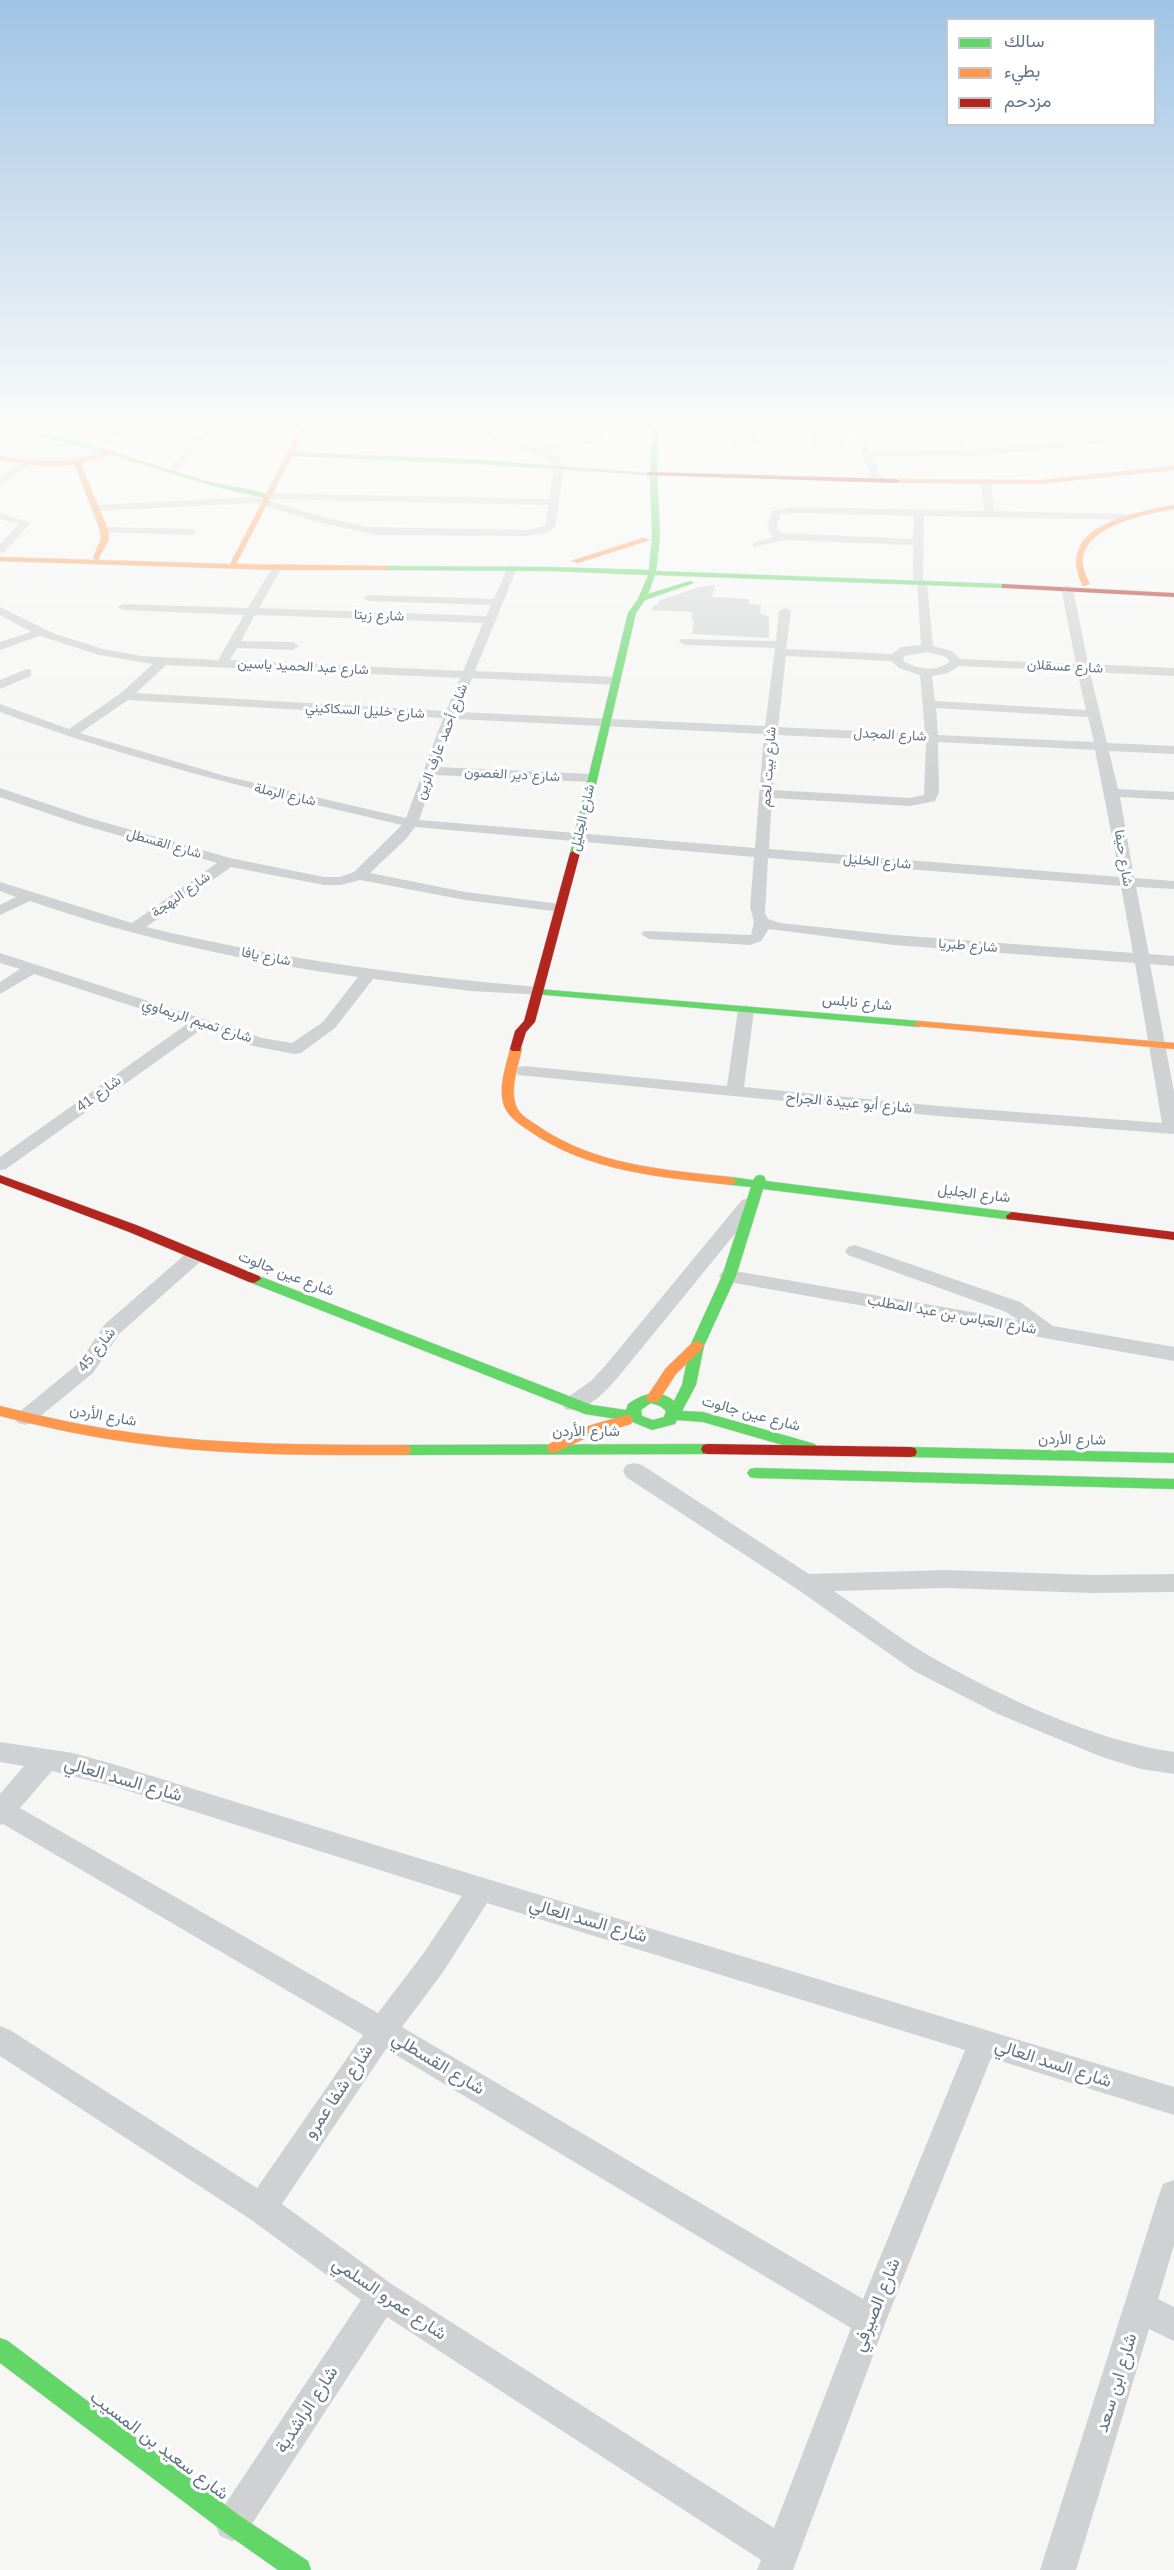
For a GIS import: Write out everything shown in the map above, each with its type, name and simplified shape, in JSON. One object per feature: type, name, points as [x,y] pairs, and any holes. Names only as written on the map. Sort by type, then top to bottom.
[{"type":"main road","points":[[97,558],[102,547]]},
{"type":"main road","points":[[233,562],[240,547]]},
{"type":"main road","points":[[0,554],[277,568],[512,568],[554,567],[605,554],[652,547]]},
{"type":"main road","points":[[633,613],[628,593],[636,570],[657,547]]},
{"type":"main road","name":"شارع الجليل","points":[[658,547],[653,570],[642,598],[633,613],[592,778],[580,837],[538,992],[529,1022],[521,1031],[517,1042],[508,1089],[516,1115],[545,1139],[574,1151],[640,1170],[760,1187],[1174,1236]]},
{"type":"main road","points":[[1083,547],[1079,560],[1086,584]]},
{"type":"main road","points":[[0,554],[233,562],[554,567],[1174,586]]},
{"type":"main road","points":[[689,560],[727,573]]},
{"type":"main road","points":[[554,567],[593,584]]},
{"type":"main road","points":[[642,598],[727,573]]},
{"type":"main road","points":[[920,580],[1174,595]]},
{"type":"main road","name":"شارع نابلس","points":[[538,992],[1174,1046]]},
{"type":"main road","name":"شارع الجليل","points":[[529,1022],[533,1033],[524,1071],[521,1100],[528,1114],[549,1134],[578,1146],[611,1155],[760,1187]]},
{"type":"main road","name":"شارع عين جالوت","points":[[0,1179],[572,1400],[597,1413],[634,1412]]},
{"type":"main road","points":[[634,1412],[638,1422],[651,1426],[665,1423],[680,1404],[689,1385],[697,1346],[729,1276],[760,1187]]},
{"type":"main road","points":[[654,1398],[671,1371],[697,1346]]},
{"type":"main road","points":[[554,1449],[583,1433],[634,1412],[647,1398],[667,1402],[673,1413]]},
{"type":"main road","name":"شارع الأردن","points":[[0,1411],[122,1437],[193,1445],[395,1449],[821,1451],[1174,1458]]},
{"type":"main road","name":"شارع عين جالوت","points":[[673,1413],[703,1417],[821,1451]]},
{"type":"main road","name":"شارع الأردن","points":[[83,1444],[219,1456],[379,1464]]},
{"type":"main road","points":[[738,1473],[1174,1484]]},
{"type":"main road","name":"شارع سعيد بن المسيب","points":[[0,2349],[232,2523],[299,2570]]},
{"type":"street","points":[[918,547],[927,648]]},
{"type":"street","points":[[222,663],[277,568]]},
{"type":"street","name":"شارع أحمد عارف الزين","points":[[332,881],[359,874],[401,836],[411,823],[451,715],[512,568]]},
{"type":"street","name":"شارع حيفا","points":[[1067,588],[1112,793],[1173,1129]]},
{"type":"street","points":[[369,598],[498,602]]},
{"type":"street","name":"شارع زيتا","points":[[123,607],[491,620]]},
{"type":"street","name":"شارع عبد الحميد ياسين","points":[[0,610],[38,633],[84,648],[141,660],[616,681]]},
{"type":"street","name":"شارع بيت لحم","points":[[762,922],[757,907],[771,729],[785,611]]},
{"type":"street","points":[[0,646],[38,633]]},
{"type":"street","points":[[685,640],[896,658],[905,651],[927,648],[948,653],[954,657],[956,662],[947,669],[926,671],[908,668],[897,662],[896,658]]},
{"type":"street","points":[[233,644],[293,646]]},
{"type":"street","points":[[70,734],[125,696],[163,661]]},
{"type":"street","name":"شارع عسقلان","points":[[956,662],[1174,672]]},
{"type":"street","points":[[767,794],[900,802],[930,798],[933,792],[932,737],[926,671]]},
{"type":"street","points":[[0,685],[27,673]]},
{"type":"street","name":"شارع خليل السكاكيني","points":[[125,696],[606,723]]},
{"type":"street","points":[[929,704],[1094,714]]},
{"type":"street","name":"شارع الرملة","points":[[0,708],[70,734],[222,779],[411,823],[580,837]]},
{"type":"street","name":"شارع المجدل","points":[[606,723],[771,729],[1174,750]]},
{"type":"street","name":"شارع دير الغصون","points":[[432,771],[592,778]]},
{"type":"street","name":"شارع القسطل","points":[[0,792],[84,821],[228,862],[332,881]]},
{"type":"street","points":[[1112,793],[1174,796]]},
{"type":"street","name":"شارع الخليل","points":[[580,837],[1174,885]]},
{"type":"street","name":"شارع البهجة","points":[[135,928],[228,862]]},
{"type":"street","points":[[359,874],[465,896],[560,908]]},
{"type":"street","name":"شارع يافا","points":[[0,886],[27,897],[135,928],[252,954],[368,975],[538,992]]},
{"type":"street","points":[[0,911],[27,897]]},
{"type":"street","points":[[649,934],[750,940],[757,938],[761,932],[762,922]]},
{"type":"street","name":"شارع طبريا","points":[[762,922],[778,927],[894,940],[1174,962]]},
{"type":"street","name":"شارع تميم الريماوي","points":[[0,958],[259,1042],[295,1048],[329,1025],[368,975]]},
{"type":"street","points":[[0,989],[31,969]]},
{"type":"street","points":[[735,1092],[746,1010]]},
{"type":"street","name":"شارع 41","points":[[0,1165],[199,1023]]},
{"type":"street","name":"شارع أبو عبيدة الجراح","points":[[524,1071],[938,1111],[1173,1129]]},
{"type":"street","points":[[572,1400],[598,1386],[612,1371],[760,1187]]},
{"type":"street","points":[[855,1251],[1014,1307],[1050,1333]]},
{"type":"street","name":"شارع 45","points":[[25,1418],[86,1368],[112,1329],[195,1256]]},
{"type":"street","name":"شارع العباس بن عبد المطلب","points":[[729,1276],[1174,1354]]},
{"type":"street","points":[[638,1471],[923,1664],[1007,1707],[1111,1750],[1174,1763]]},
{"type":"street","points":[[805,1582],[946,1579],[1092,1584],[1174,1583]]},
{"type":"street","name":"شارع السد العالي","points":[[0,1752],[113,1775],[481,1890],[601,1924],[1174,2101]]},
{"type":"street","points":[[2,1813],[22,1785],[46,1760]]},
{"type":"street","name":"شارع القسطلي","points":[[2,1813],[382,2031],[870,2322]]},
{"type":"street","name":"شارع شفا عمرو","points":[[261,2208],[382,2031],[433,1963],[481,1890]]},
{"type":"street","name":"شارع عمرو السلمي","points":[[0,2040],[261,2208],[382,2296],[778,2562]]},
{"type":"street","name":"شارع الصيرفي","points":[[778,2562],[870,2322],[983,2042]]},
{"type":"street","name":"شارع ابن سعد","points":[[1058,2570],[1174,2195]]},
{"type":"street","name":"شارع الراشدية","points":[[232,2523],[382,2296]]},
{"type":"street","points":[[1141,2307],[1174,2325]]},
{"type":"building","points":[[715,585],[712,597],[749,599],[749,604],[761,605],[760,613],[769,617],[769,638],[692,634],[693,612],[650,610],[661,600],[699,587]]},
{"type":"traffic: fast","points":[[575,853],[632,613],[649,584],[655,547]]},
{"type":"traffic: fast","points":[[385,568],[551,569],[1005,586]]},
{"type":"traffic: fast","points":[[642,598],[690,583]]},
{"type":"traffic: fast","points":[[538,992],[919,1024]]},
{"type":"traffic: fast","points":[[673,1411],[680,1404],[689,1385],[697,1346],[729,1276],[760,1179]]},
{"type":"traffic: fast","points":[[731,1181],[1012,1216]]},
{"type":"traffic: fast","points":[[254,1279],[590,1410],[633,1416]]},
{"type":"traffic: fast","points":[[647,1398],[659,1399],[668,1404],[673,1411],[670,1420],[652,1425],[636,1419],[633,1408],[647,1398]]},
{"type":"traffic: fast","points":[[673,1415],[703,1417],[810,1448]]},
{"type":"traffic: fast","points":[[404,1450],[708,1449]]},
{"type":"traffic: fast","points":[[910,1452],[1174,1458]]},
{"type":"traffic: fast","points":[[755,1473],[1174,1484]]},
{"type":"traffic: fast","points":[[0,2349],[232,2524],[299,2570]]},
{"type":"traffic: slow","points":[[97,558],[102,547]]},
{"type":"traffic: slow","points":[[233,563],[241,547]]},
{"type":"traffic: slow","points":[[575,561],[623,547]]},
{"type":"traffic: slow","points":[[1083,547],[1079,560],[1086,584]]},
{"type":"traffic: slow","points":[[0,559],[277,568],[385,568]]},
{"type":"traffic: slow","points":[[919,1024],[1174,1046]]},
{"type":"traffic: slow","points":[[516,1049],[508,1085],[511,1107],[520,1119],[548,1139],[597,1159],[624,1166],[731,1181]]},
{"type":"traffic: slow","points":[[653,1398],[671,1371],[697,1346]]},
{"type":"traffic: slow","points":[[0,1411],[50,1423],[167,1442],[269,1448],[404,1450]]},
{"type":"traffic: slow","points":[[554,1448],[583,1433],[626,1420]]},
{"type":"traffic: jam","points":[[1005,586],[1174,595]]},
{"type":"traffic: jam","points":[[516,1049],[521,1031],[529,1022],[575,853]]},
{"type":"traffic: jam","points":[[0,1179],[134,1229],[254,1279]]},
{"type":"traffic: jam","points":[[1012,1216],[1174,1236]]},
{"type":"traffic: jam","points":[[708,1449],[910,1452]]}]
